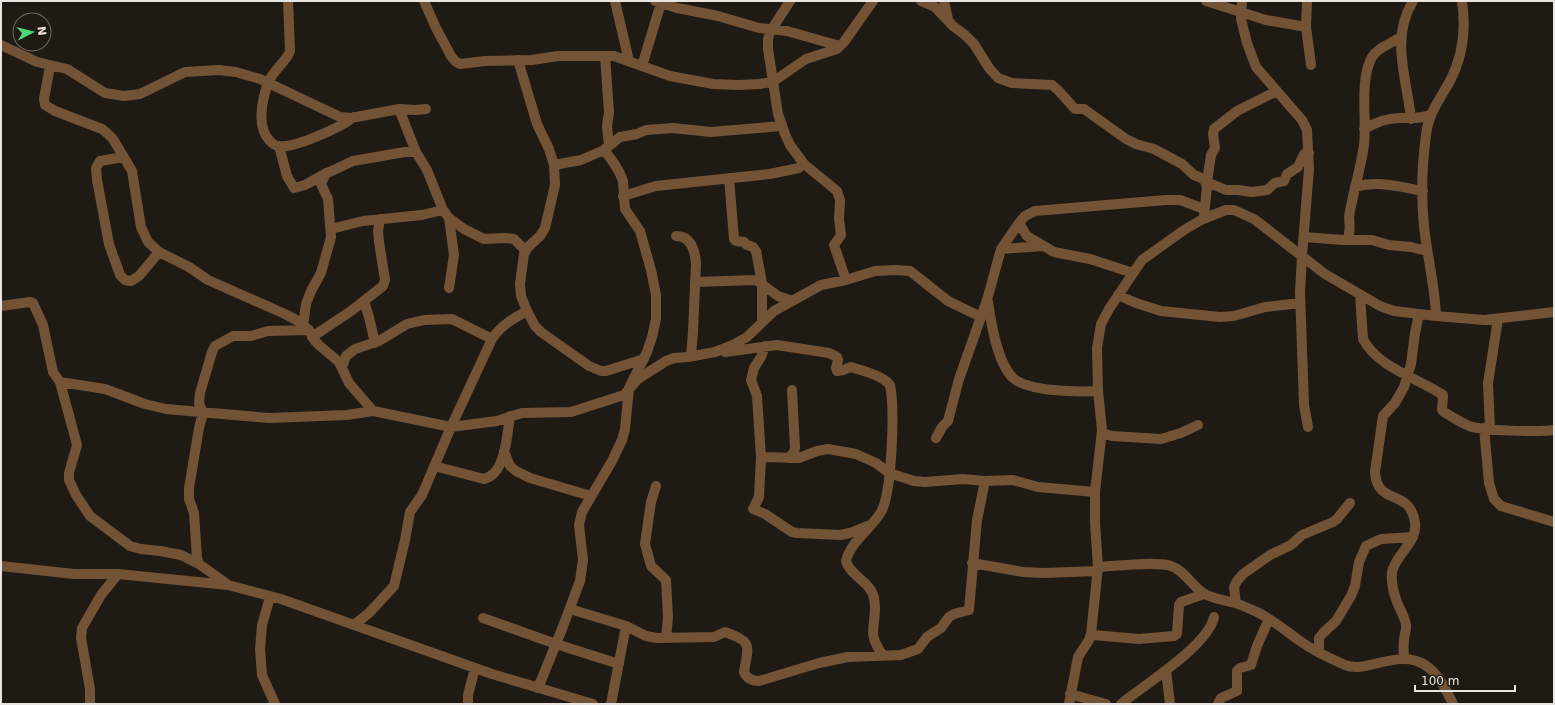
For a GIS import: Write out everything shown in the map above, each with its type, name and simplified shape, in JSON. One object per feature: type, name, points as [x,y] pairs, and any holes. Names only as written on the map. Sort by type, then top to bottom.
[{"type":"street","points":[[288,1],[290,51],[272,74],[268,83],[263,106],[263,129],[270,141],[276,146],[279,146],[298,143],[328,132],[355,117]]},
{"type":"street","points":[[424,1],[450,56],[458,64],[462,65],[485,61],[518,60],[558,56],[614,56],[670,76],[713,84],[750,85],[774,81],[806,59],[837,49],[873,1]]},
{"type":"street","points":[[615,1],[629,61]]},
{"type":"street","points":[[790,1],[768,35],[768,50],[778,114],[781,126],[790,144],[804,164],[840,194],[839,218],[841,235],[834,245],[846,280]]},
{"type":"street","points":[[921,1],[935,6],[953,26],[974,44],[992,72],[1001,80],[1012,83],[1052,85],[1074,108],[1084,109],[1136,144],[1154,149],[1182,164],[1189,172],[1204,179],[1206,182],[1226,190],[1252,192],[1265,190],[1275,183],[1284,181],[1287,174],[1299,165],[1304,154],[1309,153]]},
{"type":"street","points":[[944,1],[948,19]]},
{"type":"street","points":[[1206,1],[1266,20],[1306,27]]},
{"type":"street","points":[[1242,1],[1241,12],[1247,43],[1256,66],[1305,125],[1309,153],[1309,169],[1300,303],[1304,405],[1308,427]]},
{"type":"street","points":[[1307,1],[1306,27],[1311,66]]},
{"type":"street","points":[[1411,119],[1409,98],[1400,53],[1406,16],[1413,1]]},
{"type":"street","points":[[1436,316],[1435,298],[1427,251],[1422,206],[1425,138],[1430,115],[1451,79],[1459,59],[1464,30],[1462,1]]},
{"type":"street","points":[[642,66],[658,2],[677,8],[718,16],[771,30],[787,31],[840,46]]},
{"type":"street","points":[[1347,240],[1350,232],[1349,214],[1361,164],[1366,79],[1369,64],[1377,52],[1402,36]]},
{"type":"street","points":[[1,45],[23,56],[50,66],[67,69],[103,93],[124,96],[144,93],[181,73],[219,70],[236,72],[260,79],[340,117],[355,117],[399,109],[426,109]]},
{"type":"street","points":[[538,688],[580,581],[583,562],[579,521],[582,512],[612,461],[622,440],[625,429],[630,388],[644,359],[654,330],[657,308],[651,270],[640,233],[626,211],[623,180],[607,148],[609,105],[605,56]]},
{"type":"street","points":[[518,60],[537,124],[549,149],[554,165],[555,185],[545,228],[542,234],[528,247],[522,263],[520,291],[527,311],[535,326],[550,340],[598,370],[606,371],[644,359]]},
{"type":"street","points":[[50,66],[44,98],[46,106],[105,132],[113,140],[134,177],[139,216],[144,235],[148,242],[160,252],[184,264],[214,283],[285,314],[308,331],[320,346],[335,358],[342,367],[349,383],[373,411]]},
{"type":"street","points":[[1204,214],[1207,187],[1206,182],[1211,155],[1215,148],[1213,134],[1214,129],[1237,111],[1277,91]]},
{"type":"street","points":[[399,109],[416,152],[427,170],[446,214],[454,255],[449,288]]},
{"type":"street","points":[[1364,129],[1386,119],[1411,119],[1430,115]]},
{"type":"street","points":[[554,165],[581,160],[607,148],[620,137],[655,129],[673,128],[711,132],[781,126]]},
{"type":"street","points":[[279,146],[287,176],[293,188],[304,185],[326,173],[354,161],[405,152],[416,152]]},
{"type":"street","points":[[124,157],[100,161],[96,168],[109,244],[115,263],[122,277],[127,281],[131,281],[139,276],[160,252]]},
{"type":"street","points":[[624,196],[656,186],[770,174],[799,168]]},
{"type":"street","points":[[308,331],[305,309],[311,291],[321,273],[330,239],[328,199],[321,184],[326,173]]},
{"type":"street","points":[[729,178],[734,239],[738,242],[744,241],[747,245],[756,249],[762,283],[762,322]]},
{"type":"street","points":[[1355,186],[1376,183],[1422,192]]},
{"type":"street","points":[[936,438],[942,427],[948,421],[959,379],[987,300],[1001,249],[1019,223],[1026,216],[1035,211],[1156,200],[1180,200],[1204,214]]},
{"type":"street","points":[[1106,704],[1070,699],[1078,657],[1089,640],[1091,634],[1098,569],[1095,492],[1102,433],[1098,391],[1097,348],[1099,331],[1104,317],[1132,273],[1146,257],[1204,214],[1226,210],[1241,213],[1254,219],[1265,226],[1325,274],[1380,306],[1394,311],[1478,320],[1554,312]]},
{"type":"street","points":[[330,229],[358,221],[446,214],[464,229],[484,239],[514,239],[526,251]]},
{"type":"street","points":[[199,564],[197,558],[194,513],[188,494],[199,428],[203,413],[199,403],[200,393],[212,352],[217,344],[233,336],[251,336],[268,331],[308,331],[364,301],[383,286],[385,280],[379,242],[380,219]]},
{"type":"street","points":[[1019,223],[1027,236],[1054,252],[1090,259],[1132,273]]},
{"type":"street","points":[[676,236],[689,240],[694,251],[696,263],[691,356]]},
{"type":"street","points":[[1304,237],[1372,240],[1390,245],[1411,247],[1427,251]]},
{"type":"street","points":[[1001,249],[1043,246]]},
{"type":"street","points":[[715,352],[727,348],[744,339],[774,311],[818,286],[846,280],[875,271],[907,270],[917,276],[948,301],[981,318]]},
{"type":"street","points":[[695,282],[758,281],[778,296],[790,300]]},
{"type":"street","points":[[1118,295],[1136,304],[1162,311],[1220,317],[1234,316],[1265,307],[1300,303]]},
{"type":"street","points":[[1360,295],[1364,341],[1371,350],[1388,364],[1443,395],[1442,408],[1444,412],[1468,425],[1487,428],[1554,430]]},
{"type":"street","points":[[987,300],[998,349],[1006,369],[1015,379],[1031,386],[1059,391],[1098,391]]},
{"type":"street","points":[[364,301],[370,317],[375,343]]},
{"type":"street","points":[[1,306],[31,302],[34,304],[43,325],[54,375],[60,382],[77,445],[69,473],[69,480],[76,495],[90,516],[130,546],[175,554],[199,564],[228,585]]},
{"type":"street","points":[[354,625],[369,613],[394,586],[406,540],[410,512],[421,498],[450,427],[492,338],[511,319],[527,311]]},
{"type":"street","points":[[1404,659],[1406,625],[1395,597],[1392,574],[1395,565],[1413,538],[1416,531],[1415,523],[1411,509],[1407,503],[1381,490],[1378,486],[1375,472],[1384,416],[1399,397],[1408,376],[1412,361],[1419,314]]},
{"type":"street","points":[[1498,319],[1488,383],[1487,428],[1489,483],[1494,499],[1501,506],[1554,522]]},
{"type":"street","points":[[342,367],[345,358],[355,349],[375,343],[407,324],[424,320],[455,320],[492,338]]},
{"type":"street","points":[[60,382],[104,389],[142,403],[166,409],[280,418],[347,415],[373,411],[450,427],[497,421],[522,413],[571,412],[624,395],[638,380],[666,361],[674,358],[777,344],[834,355],[838,359],[836,368],[837,371],[850,367],[870,373],[890,384],[893,417],[887,494],[883,509],[856,542],[846,561],[849,567],[872,592],[875,610],[873,635],[877,648],[883,655]]},
{"type":"street","points":[[765,346],[761,357],[754,368],[751,380],[757,396],[761,457],[758,497],[754,510],[765,514],[797,534],[840,535],[856,531],[871,524]]},
{"type":"street","points":[[789,458],[794,452],[795,448],[792,390]]},
{"type":"street","points":[[434,466],[484,479],[487,478],[497,470],[504,451],[510,416]]},
{"type":"street","points":[[1102,433],[1112,436],[1161,439],[1181,433],[1198,424]]},
{"type":"street","points":[[761,457],[802,457],[821,450],[845,452],[856,454],[876,463],[889,472],[921,482],[963,479],[1013,480],[1038,487],[1095,492]]},
{"type":"street","points":[[504,451],[510,466],[522,474],[591,496]]},
{"type":"street","points":[[570,609],[626,626],[646,636],[666,638],[714,637],[725,632],[744,640],[747,643],[748,648],[744,672],[749,679],[754,681],[759,681],[819,663],[848,657],[901,655],[918,649],[927,637],[941,628],[949,617],[969,610],[977,520],[985,480]]},
{"type":"street","points":[[656,486],[650,508],[645,544],[651,566],[666,580],[668,617],[666,638]]},
{"type":"street","points":[[1236,603],[1234,587],[1243,574],[1270,555],[1291,545],[1302,535],[1333,522],[1350,503]]},
{"type":"street","points":[[1319,653],[1320,638],[1323,633],[1336,621],[1351,596],[1355,586],[1359,562],[1366,546],[1381,539],[1413,538]]},
{"type":"street","points":[[972,563],[1036,573],[1067,573],[1150,565],[1172,566],[1204,594],[1219,600],[1236,603],[1269,619],[1319,653],[1348,666],[1358,666],[1404,659],[1417,661],[1425,665],[1433,672],[1446,689],[1453,704]]},
{"type":"street","points":[[1,566],[74,574],[118,574],[228,585],[270,597],[354,625],[475,668],[592,704]]},
{"type":"street","points":[[90,704],[89,684],[81,640],[82,628],[101,595],[118,574]]},
{"type":"street","points":[[1091,634],[1140,639],[1174,636],[1177,634],[1179,605],[1181,602],[1204,594]]},
{"type":"street","points":[[270,597],[262,625],[260,649],[262,675],[275,704]]},
{"type":"street","points":[[1121,704],[1166,670],[1201,640],[1213,623],[1214,617]]},
{"type":"street","points":[[483,618],[556,644],[619,664]]},
{"type":"street","points":[[1218,704],[1221,698],[1237,691],[1237,671],[1240,668],[1251,665],[1257,646],[1269,619]]},
{"type":"street","points":[[610,704],[626,626]]},
{"type":"street","points":[[468,704],[468,695],[475,668]]},
{"type":"street","points":[[1166,670],[1170,704]]}]
